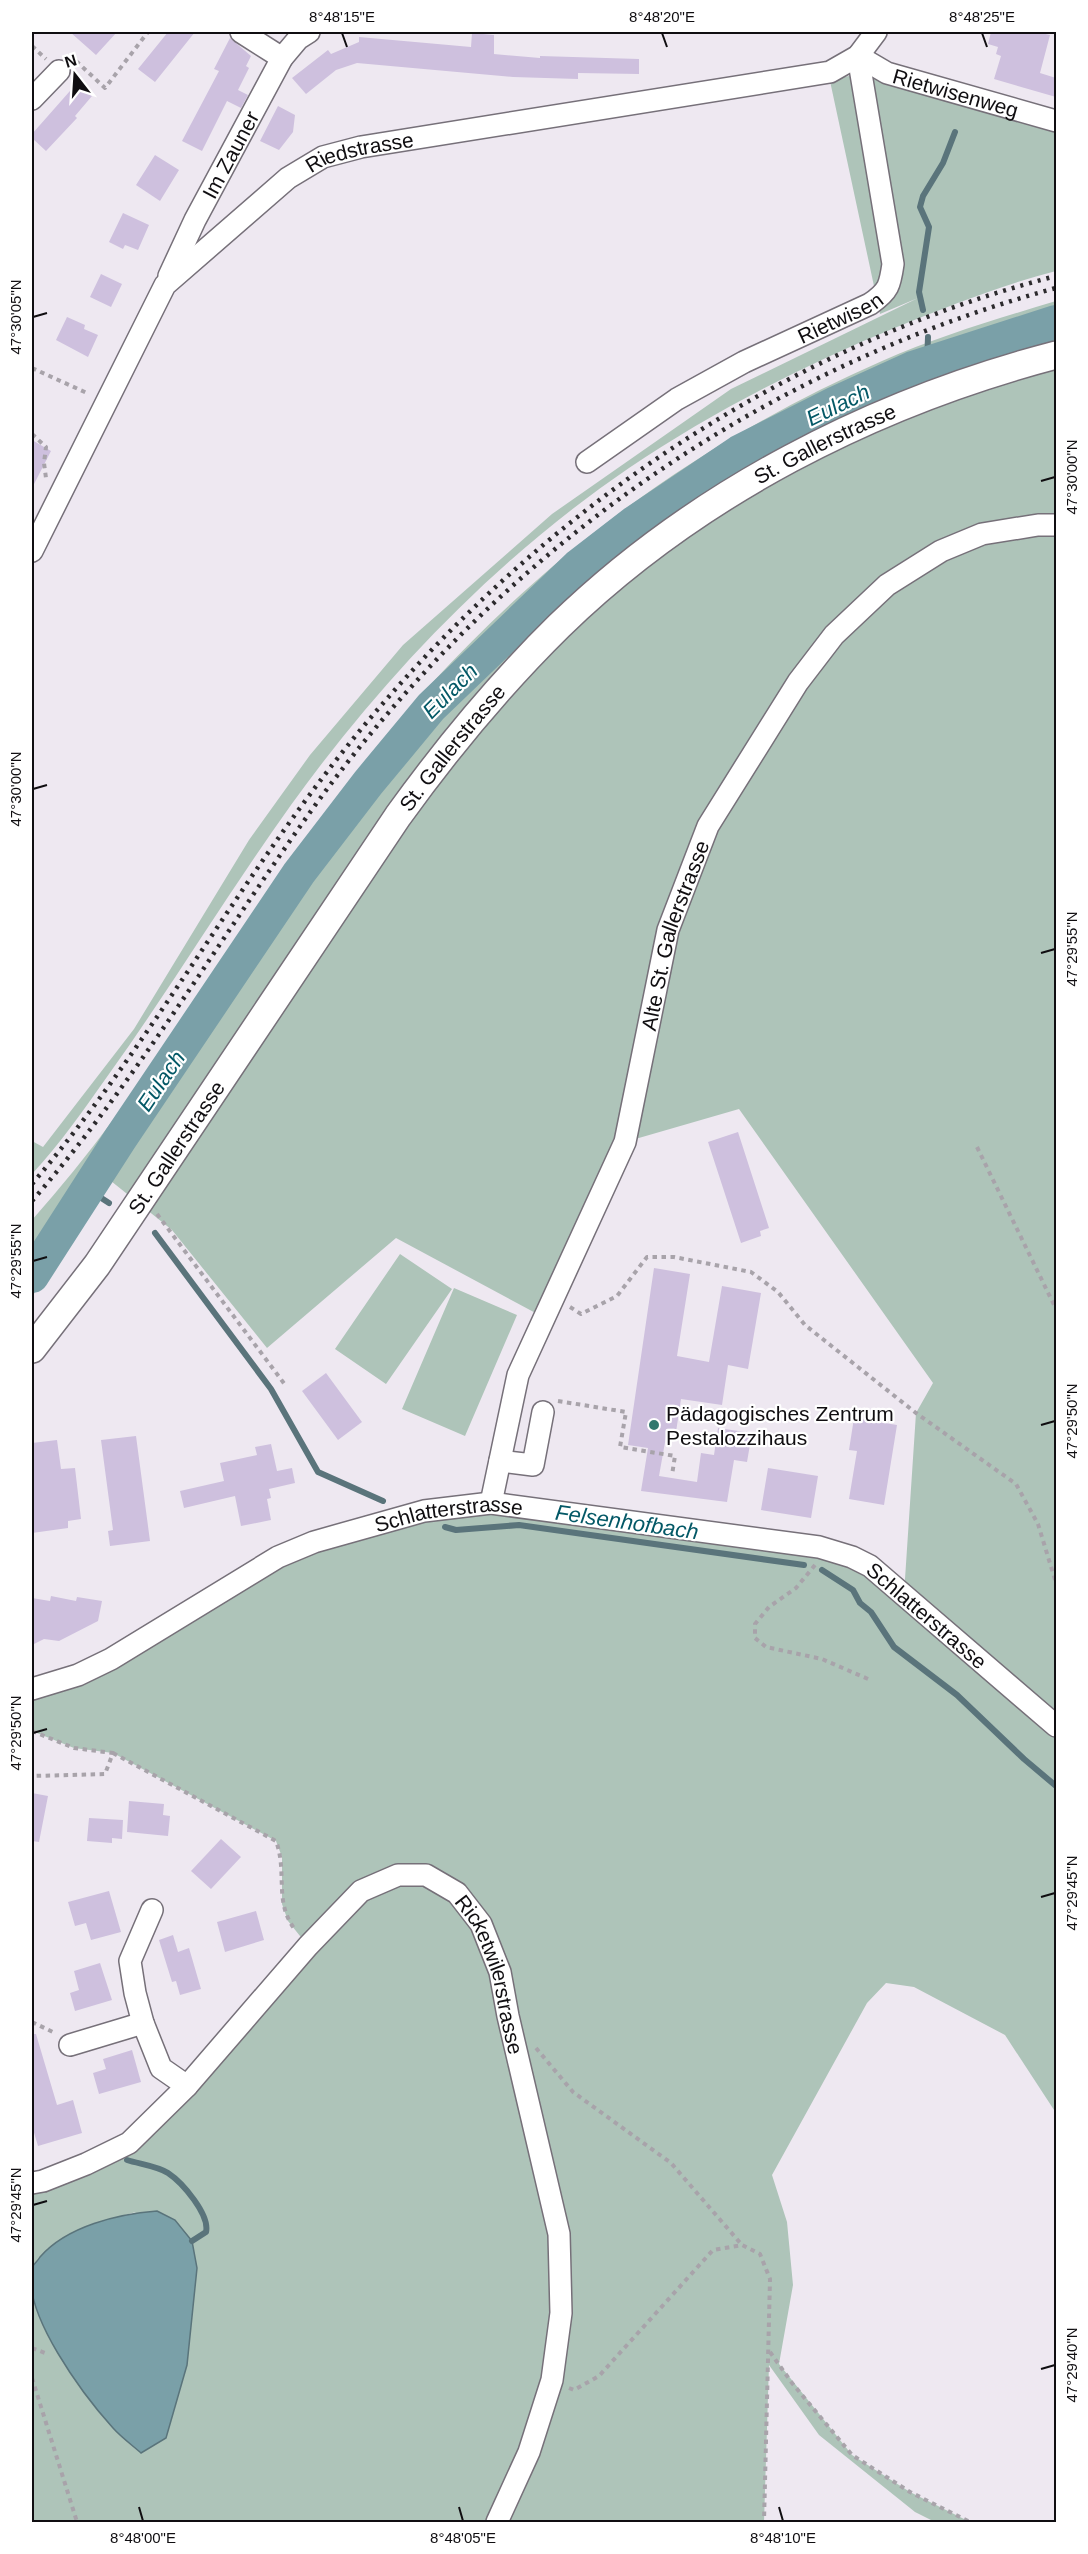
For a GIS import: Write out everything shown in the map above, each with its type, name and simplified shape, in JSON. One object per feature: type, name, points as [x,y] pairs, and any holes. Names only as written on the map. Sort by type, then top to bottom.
[{"type":"main road","name":"St. Gallerstrasse","points":[[32,1350],[70,1302],[139,1203],[429,773],[481,709],[561,624],[645,553],[686,524],[737,489],[813,446],[912,401],[1002,369],[1056,355]]},
{"type":"street","points":[[241,32],[282,58]]},
{"type":"street","name":"Im Zauner","points":[[165,285],[195,220],[282,58],[298,39],[309,32]]},
{"type":"street","name":"Riedstrasse","points":[[32,551],[165,285],[288,178],[323,157],[361,147],[830,72],[858,56],[876,32]]},
{"type":"street","name":"Rietwisenweg","points":[[858,56],[887,73],[1056,121]]},
{"type":"street","name":"Rietwisen","points":[[587,462],[677,399],[744,362],[870,304],[884,294],[890,283],[893,264],[858,56]]},
{"type":"street","points":[[32,99],[59,71]]},
{"type":"street","name":"Alte St. Gallerstrasse","points":[[491,1503],[518,1375],[625,1142],[668,930],[708,826],[798,682],[834,635],[887,585],[941,551],[982,534],[1038,525],[1056,525]]},
{"type":"street","points":[[500,1461],[533,1465],[543,1412]]},
{"type":"street","name":"Schlatterstrasse","points":[[32,1689],[78,1675],[111,1659],[278,1557],[314,1542],[424,1511],[491,1503],[819,1547],[852,1557],[870,1566],[1056,1726]]},
{"type":"street","name":"Ricketwilerstrasse","points":[[32,2183],[75,2168],[129,2143],[187,2086],[308,1946],[361,1891],[398,1875],[426,1875],[457,1893],[481,1924],[500,1972],[508,2016],[559,2234],[561,2313],[552,2380],[529,2452],[497,2523]]},
{"type":"street","points":[[152,1910],[130,1961],[143,2023],[161,2068],[187,2086]]},
{"type":"street","points":[[70,2045],[143,2023]]},
{"type":"path","points":[[91,75],[105,88],[148,32]]},
{"type":"path","points":[[32,368],[92,395]]},
{"type":"path","points":[[32,434],[46,447],[44,463],[48,485],[60,491]]},
{"type":"path","points":[[977,1147],[1056,1309]]},
{"type":"path","points":[[139,1203],[161,1216],[286,1386]]},
{"type":"path","points":[[552,1298],[582,1314],[617,1296],[647,1257],[674,1257],[751,1272],[778,1292],[805,1325],[916,1413],[1016,1484],[1038,1524],[1056,1583]]},
{"type":"path","points":[[586,1406],[626,1412],[620,1447],[675,1456],[672,1475]]},
{"type":"path","points":[[819,1547],[814,1568],[796,1588],[769,1607],[755,1624],[755,1638],[765,1647],[822,1659],[868,1679]]},
{"type":"path","points":[[32,1731],[74,1748],[112,1753],[276,1841],[282,1857],[282,1904],[288,1921],[308,1946]]},
{"type":"path","points":[[32,1776],[105,1774],[112,1753]]},
{"type":"path","points":[[508,2016],[573,2092],[671,2163],[742,2245],[760,2254],[770,2279],[764,2523]]},
{"type":"path","points":[[32,2022],[55,2033],[70,2045]]},
{"type":"path","points":[[552,2380],[574,2390],[599,2376],[713,2250],[742,2245]]},
{"type":"path","points":[[32,2348],[45,2353]]},
{"type":"path","points":[[769,2351],[792,2383],[852,2455],[910,2492],[970,2523]]},
{"type":"path","points":[[32,2378],[77,2523]]},
{"type":"green space","points":[[860,73],[1056,129],[1056,271],[996,289],[897,327],[828,357],[759,391],[693,428],[629,468],[534,540],[445,622],[364,711],[327,757],[268,838],[100,1087],[32,1174],[32,1141],[43,1147],[134,1029],[249,840],[310,755],[403,645],[552,514],[731,389],[918,298],[880,314],[830,81]]},
{"type":"green space","points":[[1056,301],[1056,2113],[1005,2035],[914,1987],[886,1983],[867,2003],[772,2175],[787,2222],[793,2285],[779,2364],[852,2455],[910,2492],[970,2522],[935,2522],[915,2512],[819,2435],[769,2365],[764,2522],[32,2522],[32,2183],[129,2143],[308,1946],[288,1921],[282,1904],[282,1857],[276,1841],[113,1753],[74,1748],[32,1731],[32,1689],[39,1688],[278,1557],[491,1503],[819,1547],[904,1594],[916,1413],[933,1383],[739,1109],[625,1142],[543,1317],[396,1238],[267,1348],[172,1230],[106,1177],[32,1297],[32,1220],[73,1172],[148,1072],[326,812],[383,739],[443,671],[506,608],[574,549],[645,495],[720,446],[799,401],[903,352],[990,321]],"holes":[[[136,2212],[47,2249],[90,2227]]]},
{"type":"green space","points":[[400,1254],[452,1289],[386,1384],[335,1349]]},
{"type":"green space","points":[[454,1288],[517,1315],[465,1436],[402,1409]]},
{"type":"water","points":[[157,2211],[175,2220],[192,2241],[197,2268],[187,2365],[166,2438],[141,2453],[101,2414],[72,2376],[58,2353],[36,2308],[31,2287],[32,2268],[51,2246],[79,2230],[126,2215]]},
{"type":"building","points":[[70,32],[117,32],[96,55]]},
{"type":"building","points":[[168,32],[195,32],[155,82],[138,69]]},
{"type":"building","points":[[991,32],[1037,32],[1050,35],[1040,73],[1056,78],[1056,97],[994,79],[1001,56],[996,54],[998,47],[988,44]]},
{"type":"building","points":[[472,33],[494,35],[494,54],[540,58],[540,56],[639,59],[639,74],[578,73],[578,79],[513,77],[357,63],[336,70],[306,94],[292,78],[328,50],[331,54],[359,42],[359,37],[471,47]]},
{"type":"building","points":[[230,38],[251,56],[246,66],[249,68],[238,90],[248,95],[241,108],[227,101],[202,151],[182,141],[219,71],[214,69]]},
{"type":"building","points":[[77,83],[92,96],[75,116],[77,118],[46,151],[32,138],[32,134]]},
{"type":"building","points":[[278,106],[295,115],[293,132],[279,150],[260,141]]},
{"type":"building","points":[[155,155],[179,170],[160,201],[136,185]]},
{"type":"building","points":[[123,213],[149,225],[138,250],[125,245],[123,249],[109,242]]},
{"type":"building","points":[[101,274],[122,284],[111,307],[90,297]]},
{"type":"building","points":[[67,317],[85,325],[84,329],[98,335],[88,357],[56,340]]},
{"type":"building","points":[[32,440],[51,451],[32,488]]},
{"type":"building","points":[[738,1132],[769,1228],[760,1231],[761,1236],[741,1243],[708,1142]]},
{"type":"building","points":[[654,1268],[690,1274],[677,1356],[709,1362],[722,1286],[761,1293],[748,1369],[728,1365],[722,1405],[681,1399],[676,1432],[667,1431],[659,1476],[697,1482],[701,1453],[714,1455],[718,1428],[752,1433],[747,1462],[734,1460],[727,1502],[641,1491],[648,1448],[628,1445]]},
{"type":"building","points":[[326,1373],[362,1422],[338,1440],[302,1391]]},
{"type":"building","points":[[854,1418],[897,1425],[884,1505],[849,1499],[857,1451],[849,1450]]},
{"type":"building","points":[[136,1436],[150,1541],[110,1546],[108,1531],[113,1530],[101,1440]]},
{"type":"building","points":[[57,1440],[61,1469],[75,1468],[81,1519],[68,1521],[68,1528],[32,1533],[32,1443]]},
{"type":"building","points":[[271,1444],[277,1471],[292,1468],[295,1483],[269,1489],[271,1498],[267,1499],[271,1520],[241,1526],[235,1496],[184,1508],[180,1491],[224,1481],[220,1463],[257,1455],[255,1447]]},
{"type":"building","points":[[768,1468],[818,1476],[811,1518],[761,1510]]},
{"type":"building","points":[[51,1596],[76,1601],[77,1597],[102,1601],[98,1621],[59,1641],[44,1639],[32,1645],[32,1598],[50,1601]]},
{"type":"building","points":[[32,1793],[48,1796],[39,1842],[32,1841]]},
{"type":"building","points":[[129,1801],[164,1804],[163,1815],[170,1816],[168,1836],[127,1832]]},
{"type":"building","points":[[89,1818],[123,1820],[122,1839],[112,1838],[112,1843],[87,1841]]},
{"type":"building","points":[[221,1839],[241,1857],[211,1889],[191,1871]]},
{"type":"building","points":[[109,1891],[121,1932],[91,1940],[86,1923],[75,1926],[68,1902]]},
{"type":"building","points":[[256,1911],[264,1940],[225,1952],[217,1922]]},
{"type":"building","points":[[173,1935],[178,1952],[189,1948],[201,1989],[180,1995],[176,1981],[172,1982],[159,1940]]},
{"type":"building","points":[[100,1963],[112,2000],[75,2011],[70,1993],[79,1990],[74,1971]]},
{"type":"building","points":[[32,2034],[36,2034],[57,2105],[73,2100],[82,2133],[38,2146],[32,2126]]},
{"type":"building","points":[[132,2050],[141,2082],[99,2094],[93,2073],[106,2069],[103,2059]]},
{"type":"waterway","points":[[923,310],[919,292],[929,227],[920,207],[923,196],[943,163],[955,132]]},
{"type":"waterway","name":"Eulach","points":[[32,1276],[120,1139],[299,873],[368,783],[431,707],[578,566],[635,522],[739,452],[836,403],[913,368],[1056,322]]},
{"type":"waterway","points":[[927,363],[928,337]]},
{"type":"waterway","name":"Felsenhofbach","points":[[89,1190],[109,1203]]},
{"type":"waterway","name":"Felsenhofbach","points":[[155,1233],[271,1389],[318,1472],[383,1501]]},
{"type":"waterway","name":"Felsenhofbach","points":[[445,1527],[456,1530],[519,1525],[804,1565]]},
{"type":"waterway","name":"Felsenhofbach","points":[[822,1570],[853,1590],[860,1603],[871,1612],[894,1647],[957,1695],[1056,1786]]},
{"type":"waterway","points":[[127,2160],[168,2173],[188,2192],[200,2208],[206,2225],[206,2232],[192,2241]]},
{"type":"railway","points":[[32,1184],[106,1090],[141,1041],[311,793],[383,703],[463,619],[548,541],[639,471],[736,408],[838,355],[945,310],[1056,276]]},
{"type":"railway","points":[[32,1201],[108,1106],[316,804],[388,713],[466,629],[551,552],[642,483],[738,421],[840,368],[946,323],[1056,288]]},
{"type":"place","name":"Pädagogisches Zentrum Pestalozzihaus","points":[[654,1425]]}]
